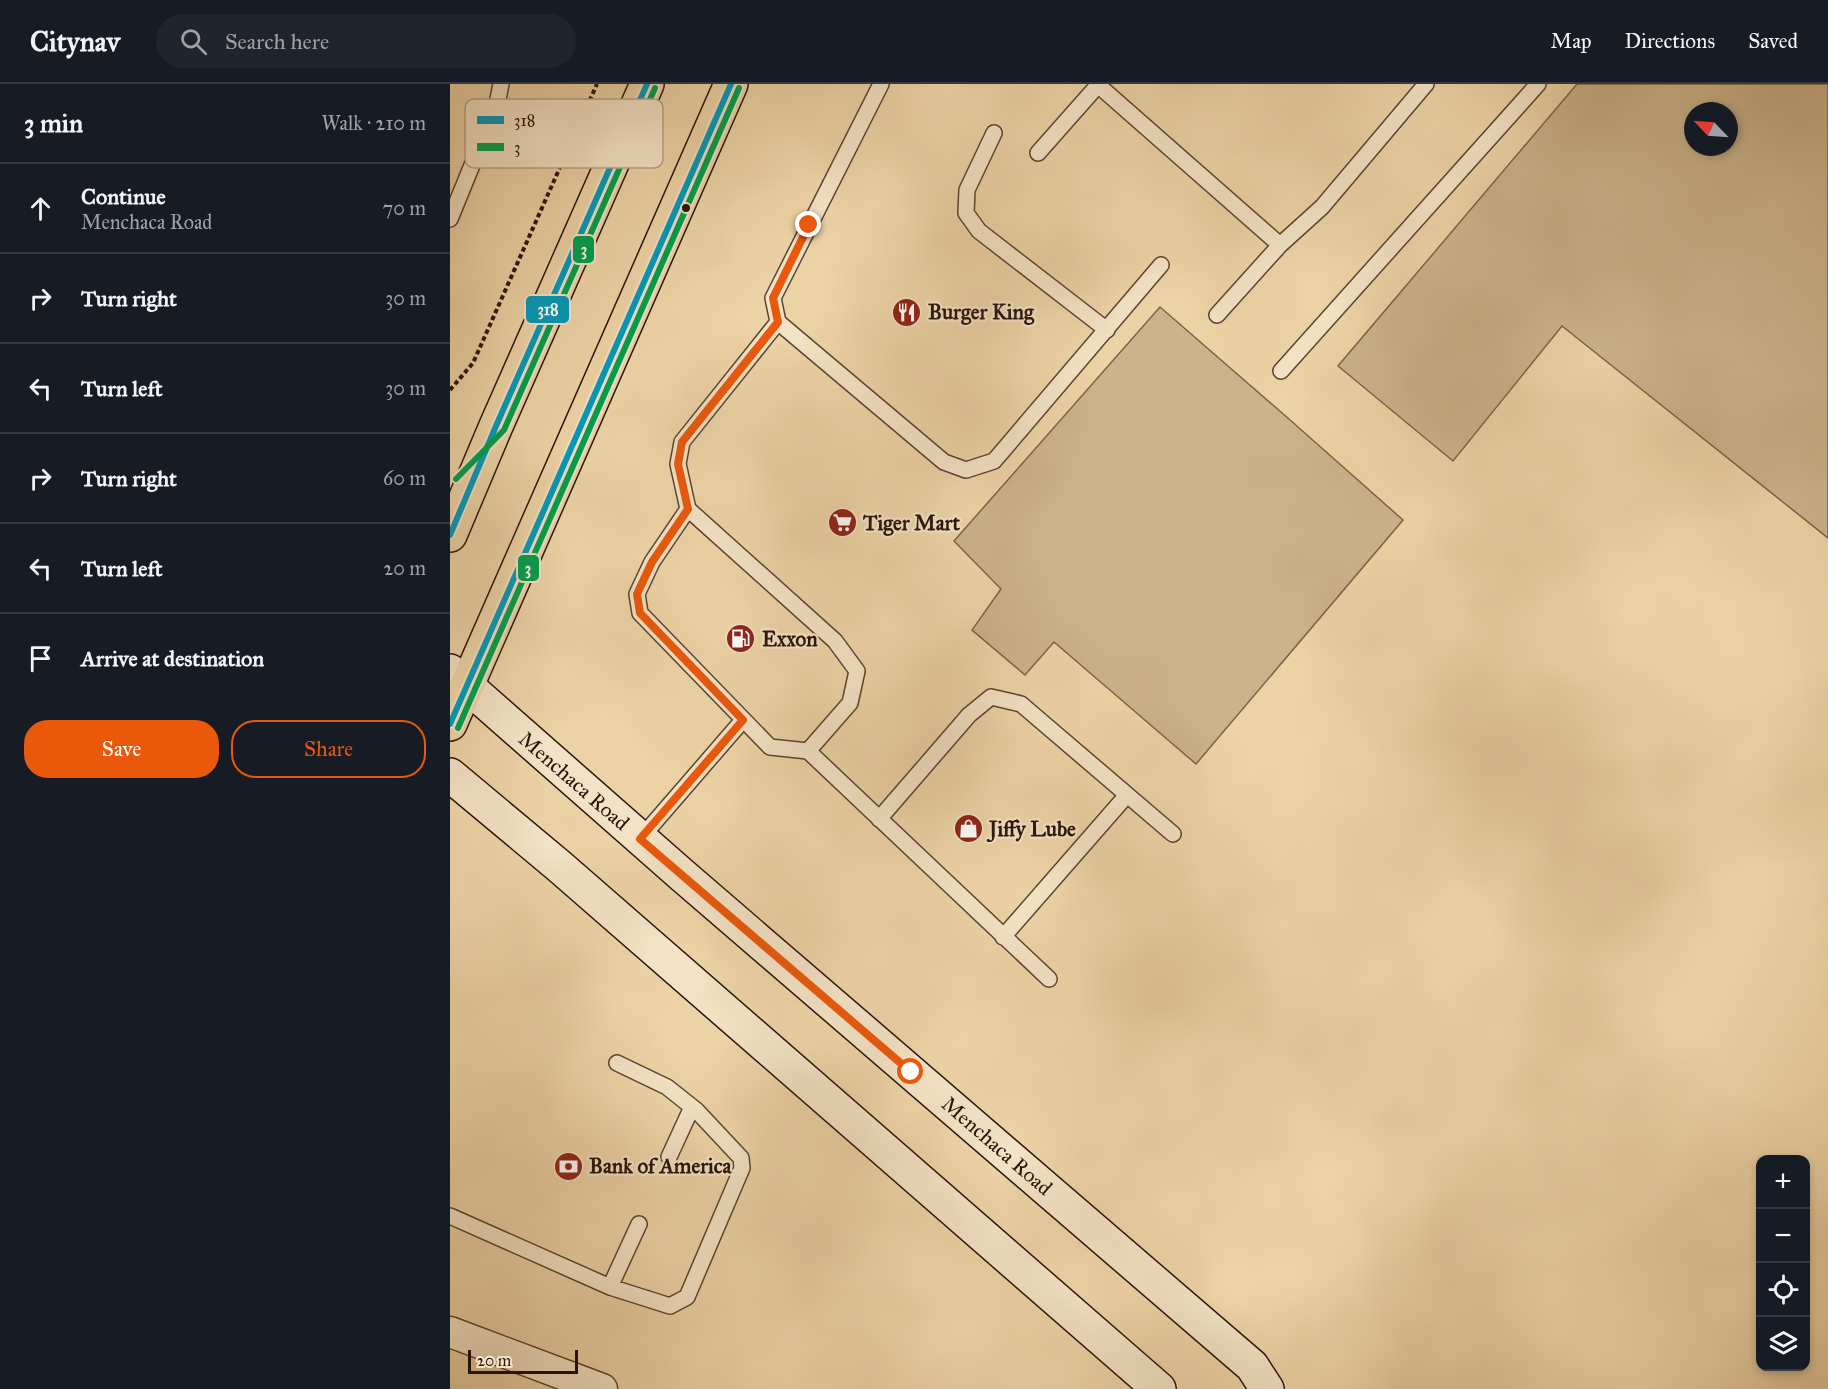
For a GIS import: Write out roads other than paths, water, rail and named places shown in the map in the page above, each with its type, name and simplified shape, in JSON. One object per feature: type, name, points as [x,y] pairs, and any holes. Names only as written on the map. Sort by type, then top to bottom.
[{"type":"main road","points":[[640,99],[647,84]]},
{"type":"main road","points":[[450,724],[458,679],[731,84]]},
{"type":"main road","points":[[450,535],[610,168]]},
{"type":"main road","points":[[450,473],[496,426]]},
{"type":"main road","name":"Menchaca Road","points":[[458,679],[640,839],[1252,1366],[1267,1389]]},
{"type":"main road","points":[[450,775],[559,866],[1159,1389]]},
{"type":"street","points":[[450,1332],[602,1389]]},
{"type":"lane","points":[[498,99],[501,84]]},
{"type":"lane","points":[[881,84],[773,298],[778,322],[944,462],[966,470],[994,461],[1161,265]]},
{"type":"lane","points":[[1038,153],[1098,84],[1280,245]]},
{"type":"lane","points":[[1217,315],[1280,245],[1322,207],[1426,84]]},
{"type":"lane","points":[[1281,371],[1538,84]]},
{"type":"lane","points":[[994,133],[967,190],[966,213],[979,231],[1107,330]]},
{"type":"lane","points":[[450,219],[471,168]]},
{"type":"lane","points":[[778,322],[682,442],[678,464],[688,509],[835,641],[857,671],[850,703],[808,751]]},
{"type":"lane","points":[[688,509],[652,562],[637,594],[640,613],[770,747],[808,751],[1049,979]]},
{"type":"lane","points":[[879,819],[969,715],[991,697],[1021,704],[1173,834]]},
{"type":"lane","points":[[640,839],[743,720]]},
{"type":"lane","points":[[1003,937],[1127,795]]},
{"type":"lane","points":[[450,1216],[610,1287],[670,1306],[687,1297],[742,1168],[741,1158],[692,1107],[667,1087],[616,1063]]},
{"type":"lane","points":[[669,1157],[692,1107]]},
{"type":"lane","points":[[610,1287],[639,1224]]},
{"type":"place","name":"Burger King","points":[[907,312]]},
{"type":"place","name":"Tiger Mart","points":[[842,523]]},
{"type":"place","name":"Exxon","points":[[741,639]]},
{"type":"place","name":"Jiffy Lube","points":[[968,829]]},
{"type":"place","name":"Bank of America","points":[[568,1166]]}]
